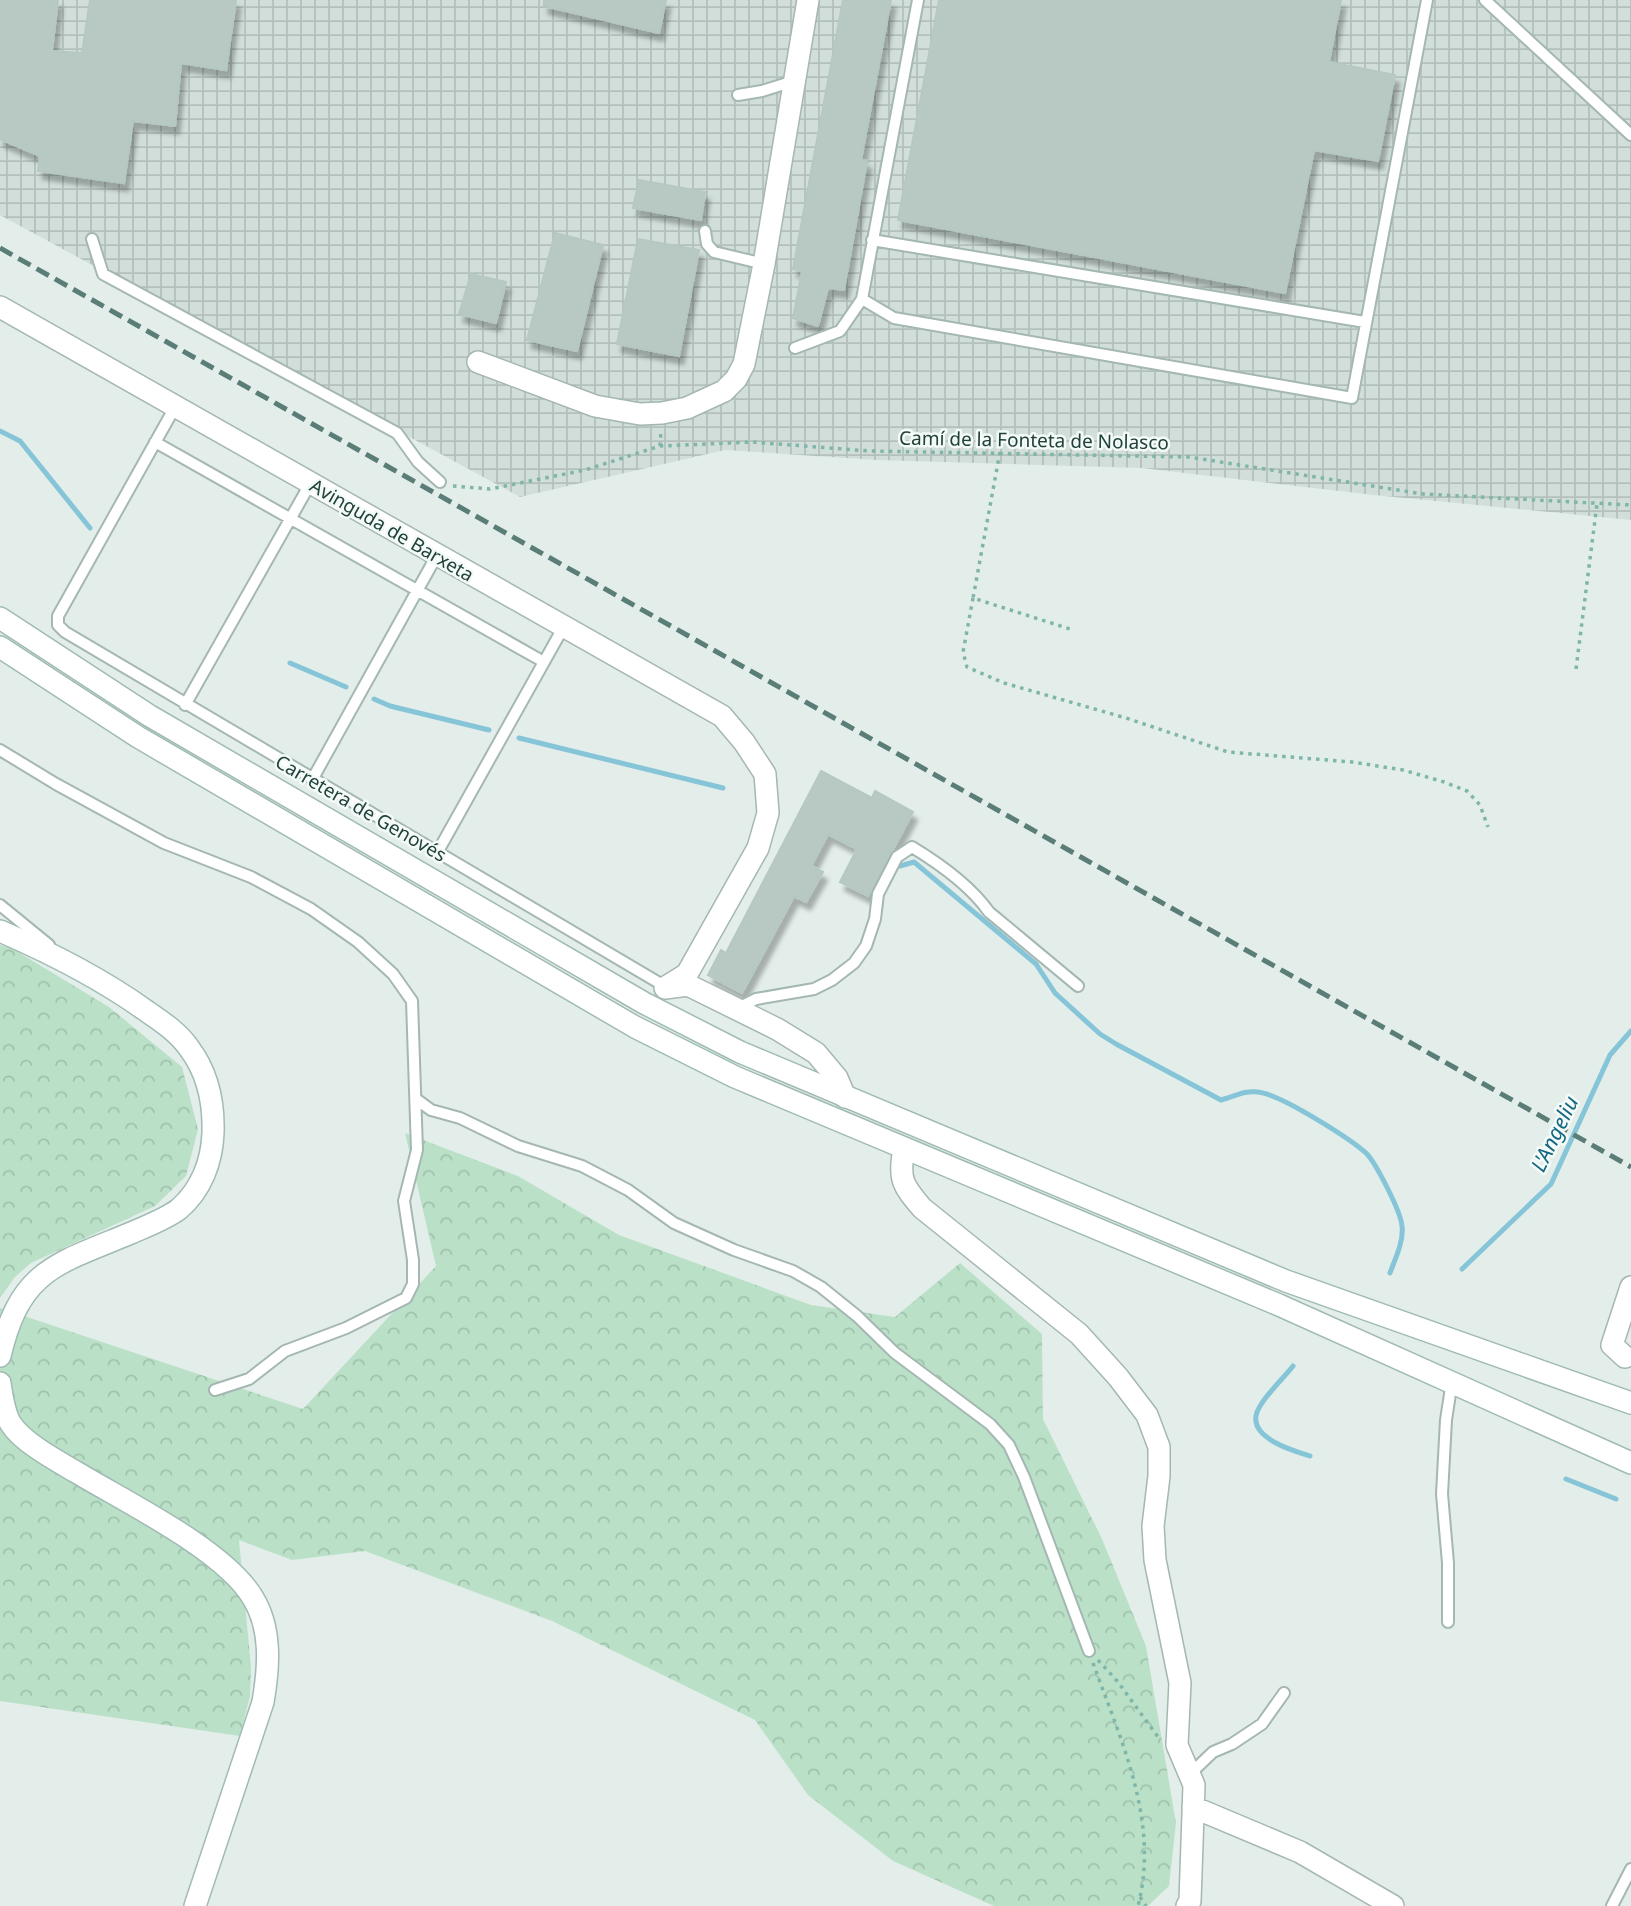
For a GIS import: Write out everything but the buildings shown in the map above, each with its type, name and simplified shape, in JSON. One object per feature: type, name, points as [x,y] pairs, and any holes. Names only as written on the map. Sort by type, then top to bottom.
[{"type":"main road","points":[[478,362],[573,398],[618,411],[640,414],[687,408],[724,391],[736,379],[744,364],[764,264],[808,0]]},
{"type":"main road","name":"Avinguda de Barxeta","points":[[0,307],[722,716],[744,742],[765,774],[768,813],[758,848],[687,975],[666,987]]},
{"type":"main road","points":[[0,618],[150,716],[644,1003],[740,1052],[1286,1281],[1631,1404]]},
{"type":"main road","points":[[0,647],[138,737],[635,1027],[735,1077],[1279,1305],[1631,1463]]},
{"type":"main road","points":[[0,931],[99,979],[160,1020],[190,1048],[206,1078],[214,1112],[213,1146],[202,1179],[178,1209],[158,1221],[54,1267],[33,1284],[25,1292],[10,1318],[0,1356]]},
{"type":"main road","name":"Carretera de Genovés","points":[[666,987],[688,985],[777,1029],[816,1053],[837,1077],[845,1097]]},
{"type":"main road","points":[[644,1003],[666,987]]},
{"type":"main road","points":[[904,1149],[901,1163],[904,1186],[922,1208],[1079,1334],[1118,1377],[1147,1415],[1159,1447],[1159,1476],[1153,1526],[1155,1560],[1180,1683],[1177,1745],[1194,1785],[1190,1901],[1187,1906]]},
{"type":"main road","points":[[1625,1357],[1612,1345],[1631,1287]]},
{"type":"main road","points":[[0,1383],[12,1425],[58,1461],[188,1539],[216,1559],[236,1576],[253,1598],[263,1621],[268,1672],[263,1702],[195,1906]]},
{"type":"main road","points":[[1193,1807],[1254,1830],[1300,1852],[1393,1906]]},
{"type":"lane","points":[[795,348],[840,331],[862,299],[918,0]]},
{"type":"lane","points":[[862,299],[894,318],[1352,398],[1427,0]]},
{"type":"lane","points":[[1485,0],[1631,135]]},
{"type":"lane","points":[[738,94],[762,91],[794,81]]},
{"type":"lane","points":[[705,232],[707,244],[714,252],[764,264]]},
{"type":"lane","points":[[92,239],[103,274],[397,433],[418,461],[440,482]]},
{"type":"lane","points":[[872,240],[1365,323]]},
{"type":"lane","points":[[175,407],[155,442],[544,662]]},
{"type":"lane","name":"Carretera de Genovés","points":[[155,442],[58,616],[58,625],[65,632],[185,705],[666,987]]},
{"type":"lane","points":[[185,705],[310,484]]},
{"type":"lane","points":[[312,779],[437,555]]},
{"type":"lane","points":[[437,853],[563,628]]},
{"type":"lane","points":[[0,750],[164,843],[251,877],[311,909],[358,942],[393,974],[412,1000],[417,1150],[404,1201],[413,1260],[413,1284],[406,1298],[346,1328],[285,1351],[249,1379],[215,1390]]},
{"type":"lane","points":[[736,1009],[756,999],[814,989],[854,963],[866,946],[875,919],[878,894],[897,857],[912,848],[934,861],[971,891],[989,912],[1078,986]]},
{"type":"lane","points":[[0,905],[72,965]]},
{"type":"lane","points":[[416,1098],[431,1110],[460,1118],[518,1146],[582,1166],[628,1190],[674,1223],[734,1250],[793,1271],[821,1287],[857,1316],[895,1353],[990,1424],[1009,1446],[1024,1477],[1089,1651]]},
{"type":"lane","points":[[1448,1622],[1448,1563],[1441,1493],[1446,1420],[1452,1381]]},
{"type":"lane","points":[[1189,1774],[1213,1752],[1232,1744],[1262,1724],[1284,1693]]},
{"type":"lane","points":[[1612,1906],[1631,1868]]},
{"type":"path","name":"Camí de la Fonteta de Nolasco","points":[[440,482],[460,489],[490,489],[585,471],[660,446],[752,442],[869,451],[1189,457],[1423,494],[1631,505]]},
{"type":"path","points":[[1000,452],[962,652],[967,667],[1004,683],[1126,718],[1228,752],[1352,762],[1403,770],[1444,782],[1467,791],[1480,805],[1488,827]]},
{"type":"path","points":[[1576,670],[1597,504]]},
{"type":"path","points":[[973,598],[1073,630]]},
{"type":"path","points":[[1089,1651],[1118,1682],[1160,1742]]},
{"type":"path","points":[[1089,1651],[1129,1761],[1141,1806],[1146,1865],[1138,1906]]},
{"type":"path","points":[[1140,1897],[1146,1906]]},
{"type":"shaded area","points":[[0,0],[1631,0],[1631,520],[1374,495],[1142,468],[876,460],[725,450],[520,497],[0,215]]},
{"type":"green space","points":[[0,945],[13,949],[109,1007],[182,1067],[198,1129],[186,1176],[155,1206],[31,1263],[15,1277],[0,1298]]},
{"type":"green space","points":[[405,1133],[518,1176],[619,1235],[811,1305],[895,1317],[960,1263],[1042,1334],[1043,1419],[1102,1539],[1146,1646],[1176,1823],[1169,1886],[1148,1906],[994,1906],[893,1861],[808,1795],[755,1720],[552,1621],[365,1551],[292,1560],[239,1540],[251,1667],[250,1696],[240,1736],[0,1701],[0,1308],[303,1409],[436,1266]]},
{"type":"waterway","points":[[0,431],[20,441],[90,528]]},
{"type":"waterway","points":[[290,663],[346,687]]},
{"type":"waterway","points":[[374,699],[390,706],[489,730]]},
{"type":"waterway","points":[[519,738],[723,788]]},
{"type":"waterway","points":[[900,866],[914,862],[1036,964],[1055,993],[1100,1034],[1116,1044],[1221,1100],[1253,1092],[1282,1100],[1345,1137],[1366,1153],[1387,1188],[1402,1226],[1400,1244],[1390,1273]]},
{"type":"waterway","name":"L'Angeliu","points":[[1462,1269],[1551,1184],[1610,1055],[1631,1031]]},
{"type":"waterway","points":[[1293,1366],[1261,1404],[1256,1416],[1257,1424],[1260,1431],[1275,1443],[1310,1456]]},
{"type":"waterway","points":[[1566,1479],[1616,1499]]},
{"type":"railway","points":[[0,248],[1631,1167]]}]
